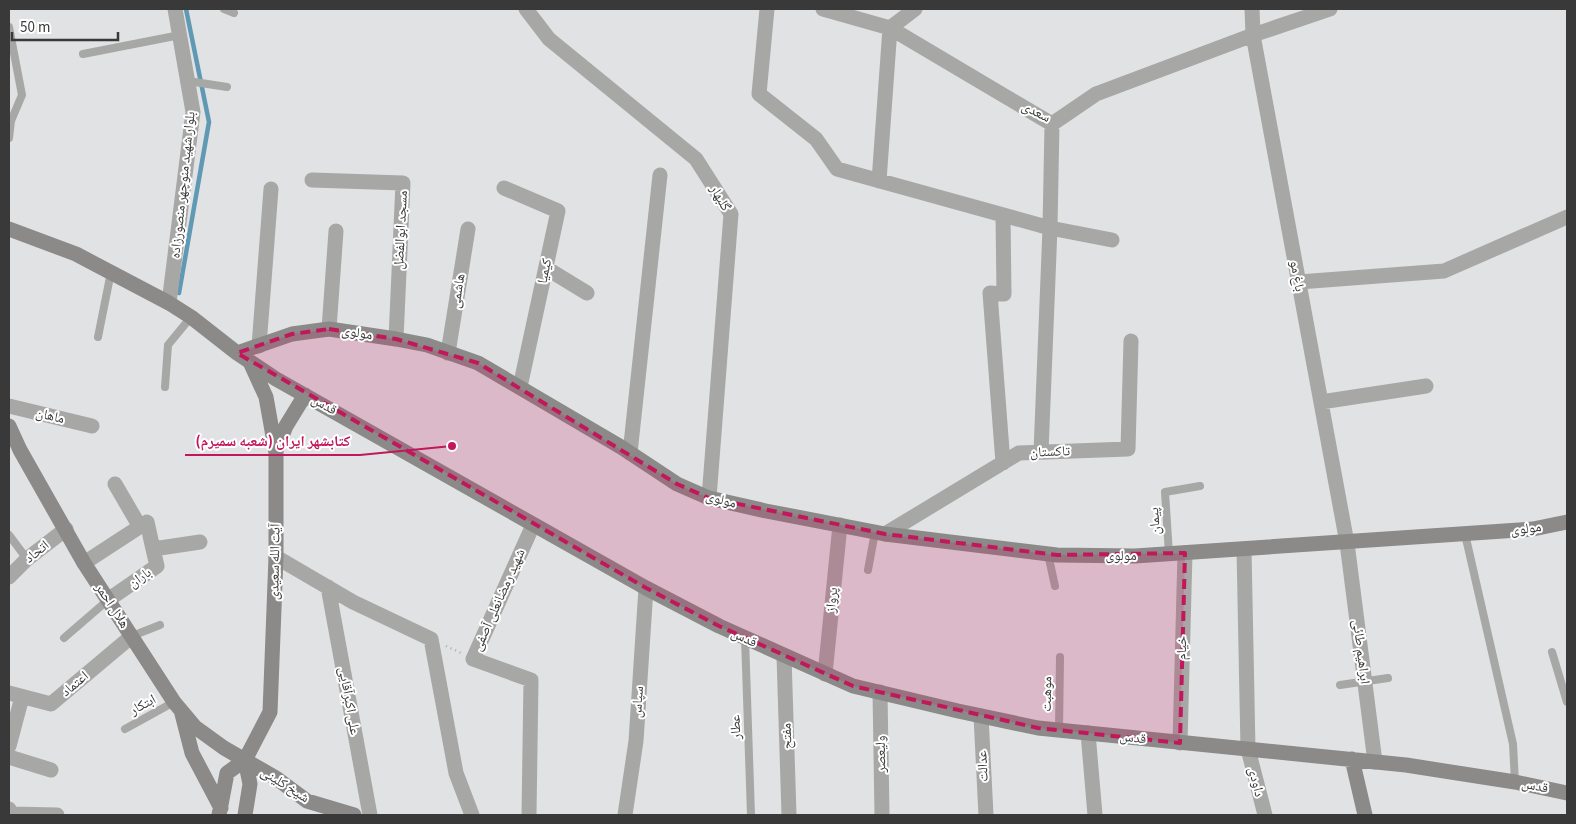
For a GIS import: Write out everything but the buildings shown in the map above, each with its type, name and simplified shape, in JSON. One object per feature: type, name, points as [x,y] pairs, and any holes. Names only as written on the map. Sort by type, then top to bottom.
[{"type":"street","name":"بلوار شهید منوچهر منصورزاده","points":[[170,303],[194,112],[192,82],[175,9]]},
{"type":"street","name":"گلبهار","points":[[526,9],[549,39],[696,159],[731,214],[709,498]]},
{"type":"street","points":[[768,9],[759,94],[816,139],[836,169],[1050,228],[1112,240]]},
{"type":"street","name":"سعدی","points":[[823,9],[858,13],[890,28],[1052,124],[1096,94],[1253,35],[1330,9]]},
{"type":"street","points":[[879,181],[890,28],[914,9]]},
{"type":"street","name":"باغ مو","points":[[1252,9],[1253,35],[1347,543]]},
{"type":"street","points":[[1041,452],[1052,124]]},
{"type":"street","points":[[630,453],[660,175]]},
{"type":"street","name":"مسجد ابوالفضل","points":[[312,180],[403,183],[396,339]]},
{"type":"street","name":"کیمیا","points":[[504,188],[558,211],[520,387]]},
{"type":"street","points":[[259,346],[271,189]]},
{"type":"street","points":[[1003,215],[1004,294],[990,293],[1003,463]]},
{"type":"street","points":[[1299,282],[1444,271],[1567,217]]},
{"type":"street","name":"قدس","points":[[9,229],[76,254],[170,303],[237,353],[276,379],[646,588],[745,638],[853,686],[1038,728],[1352,759],[1516,782],[1567,793]]},
{"type":"street","name":"هاشمی","points":[[448,353],[468,229]]},
{"type":"street","points":[[329,329],[336,231]]},
{"type":"street","points":[[546,268],[587,293]]},
{"type":"street","name":"مولوی","points":[[237,353],[292,334],[329,329],[396,339],[427,346],[478,363],[630,453],[677,484],[709,498],[880,533],[1048,554],[1135,556],[1533,529],[1567,522]]},
{"type":"street","name":"تاکستان","points":[[880,533],[1019,453],[1128,449],[1131,341]]},
{"type":"street","name":"آیت الله سعیدی","points":[[245,760],[270,712],[276,557],[276,453],[266,397],[250,362]]},
{"type":"street","points":[[1320,402],[1426,386]]},
{"type":"street","points":[[276,453],[286,426],[305,394]]},
{"type":"street","name":"ماهان","points":[[9,406],[92,426]]},
{"type":"street","name":"هلال احمر","points":[[9,426],[20,450],[84,563],[177,706],[195,727],[224,748],[245,760]]},
{"type":"street","points":[[115,484],[140,527]]},
{"type":"street","points":[[84,563],[147,522],[153,549],[200,542]]},
{"type":"street","name":"شهید رمضانعلی آصفی","points":[[529,815],[531,680],[473,659],[533,525]]},
{"type":"street","name":"پرواز","points":[[825,674],[840,525]]},
{"type":"street","name":"اتحاد","points":[[9,577],[27,559],[66,529]]},
{"type":"street","name":"ابراهیم طائی","points":[[1347,543],[1375,762]]},
{"type":"street","name":"باران","points":[[108,600],[157,566],[153,549]]},
{"type":"street","points":[[1244,549],[1248,749]]},
{"type":"street","name":"خیام","points":[[1177,554],[1180,743]]},
{"type":"street","points":[[276,557],[353,602],[431,639],[456,773],[472,815]]},
{"type":"street","name":"علی اکبرآقایی","points":[[328,587],[370,815]]},
{"type":"street","name":"سپاس","points":[[625,815],[636,741],[646,588]]},
{"type":"street","name":"اعتماد","points":[[15,695],[52,704],[132,636]]},
{"type":"street","name":"مفتح","points":[[784,656],[789,815]]},
{"type":"street","name":"ولیعصر","points":[[880,692],[882,815]]},
{"type":"street","points":[[9,746],[15,695]]},
{"type":"street","points":[[177,706],[192,753],[220,812]]},
{"type":"street","name":"عدالت","points":[[981,716],[986,815]]},
{"type":"street","points":[[1088,733],[1096,815]]},
{"type":"street","name":"داودی","points":[[1248,749],[1265,815]]},
{"type":"street","points":[[9,757],[51,770]]},
{"type":"street","points":[[1352,759],[1365,815]]},
{"type":"street","points":[[220,812],[227,773],[245,760],[250,784],[245,815]]},
{"type":"street","name":"شیخ کلینی","points":[[245,760],[276,778],[307,801],[354,815]]},
{"type":"street","points":[[9,809],[12,814],[57,815]]},
{"type":"lane","points":[[224,9],[234,13]]},
{"type":"lane","points":[[9,27],[22,95],[11,121],[9,138]]},
{"type":"lane","points":[[83,54],[180,34]]},
{"type":"lane","points":[[192,82],[227,87]]},
{"type":"lane","points":[[98,337],[111,272]]},
{"type":"lane","points":[[165,387],[168,345],[191,317]]},
{"type":"lane","name":"پیمان","points":[[1177,554],[1165,492],[1200,486]]},
{"type":"lane","points":[[868,570],[880,533]]},
{"type":"lane","points":[[1465,534],[1513,744],[1516,782]]},
{"type":"lane","points":[[9,535],[27,559]]},
{"type":"lane","points":[[1048,554],[1055,586]]},
{"type":"lane","points":[[64,638],[108,600]]},
{"type":"lane","points":[[132,636],[160,625]]},
{"type":"lane","name":"عطار","points":[[745,638],[751,815]]},
{"type":"lane","points":[[1552,652],[1567,702]]},
{"type":"lane","name":"موهبت","points":[[1059,730],[1060,657]]},
{"type":"lane","points":[[1340,685],[1365,683],[1388,678]]},
{"type":"lane","name":"ابتکار","points":[[125,729],[177,706]]},
{"type":"path","points":[[431,639],[473,659]]},
{"type":"highlighted area","points":[[329,329],[396,339],[478,363],[677,484],[709,498],[885,534],[1057,555],[1185,553],[1180,743],[1038,728],[853,686],[719,626],[646,588],[237,353],[292,334]]},
{"type":"waterway","points":[[179,293],[209,122],[186,9]]},
{"type":"place","name":"کتابشهر ایران (شعبه سمیرم)","points":[[452,446]]}]
